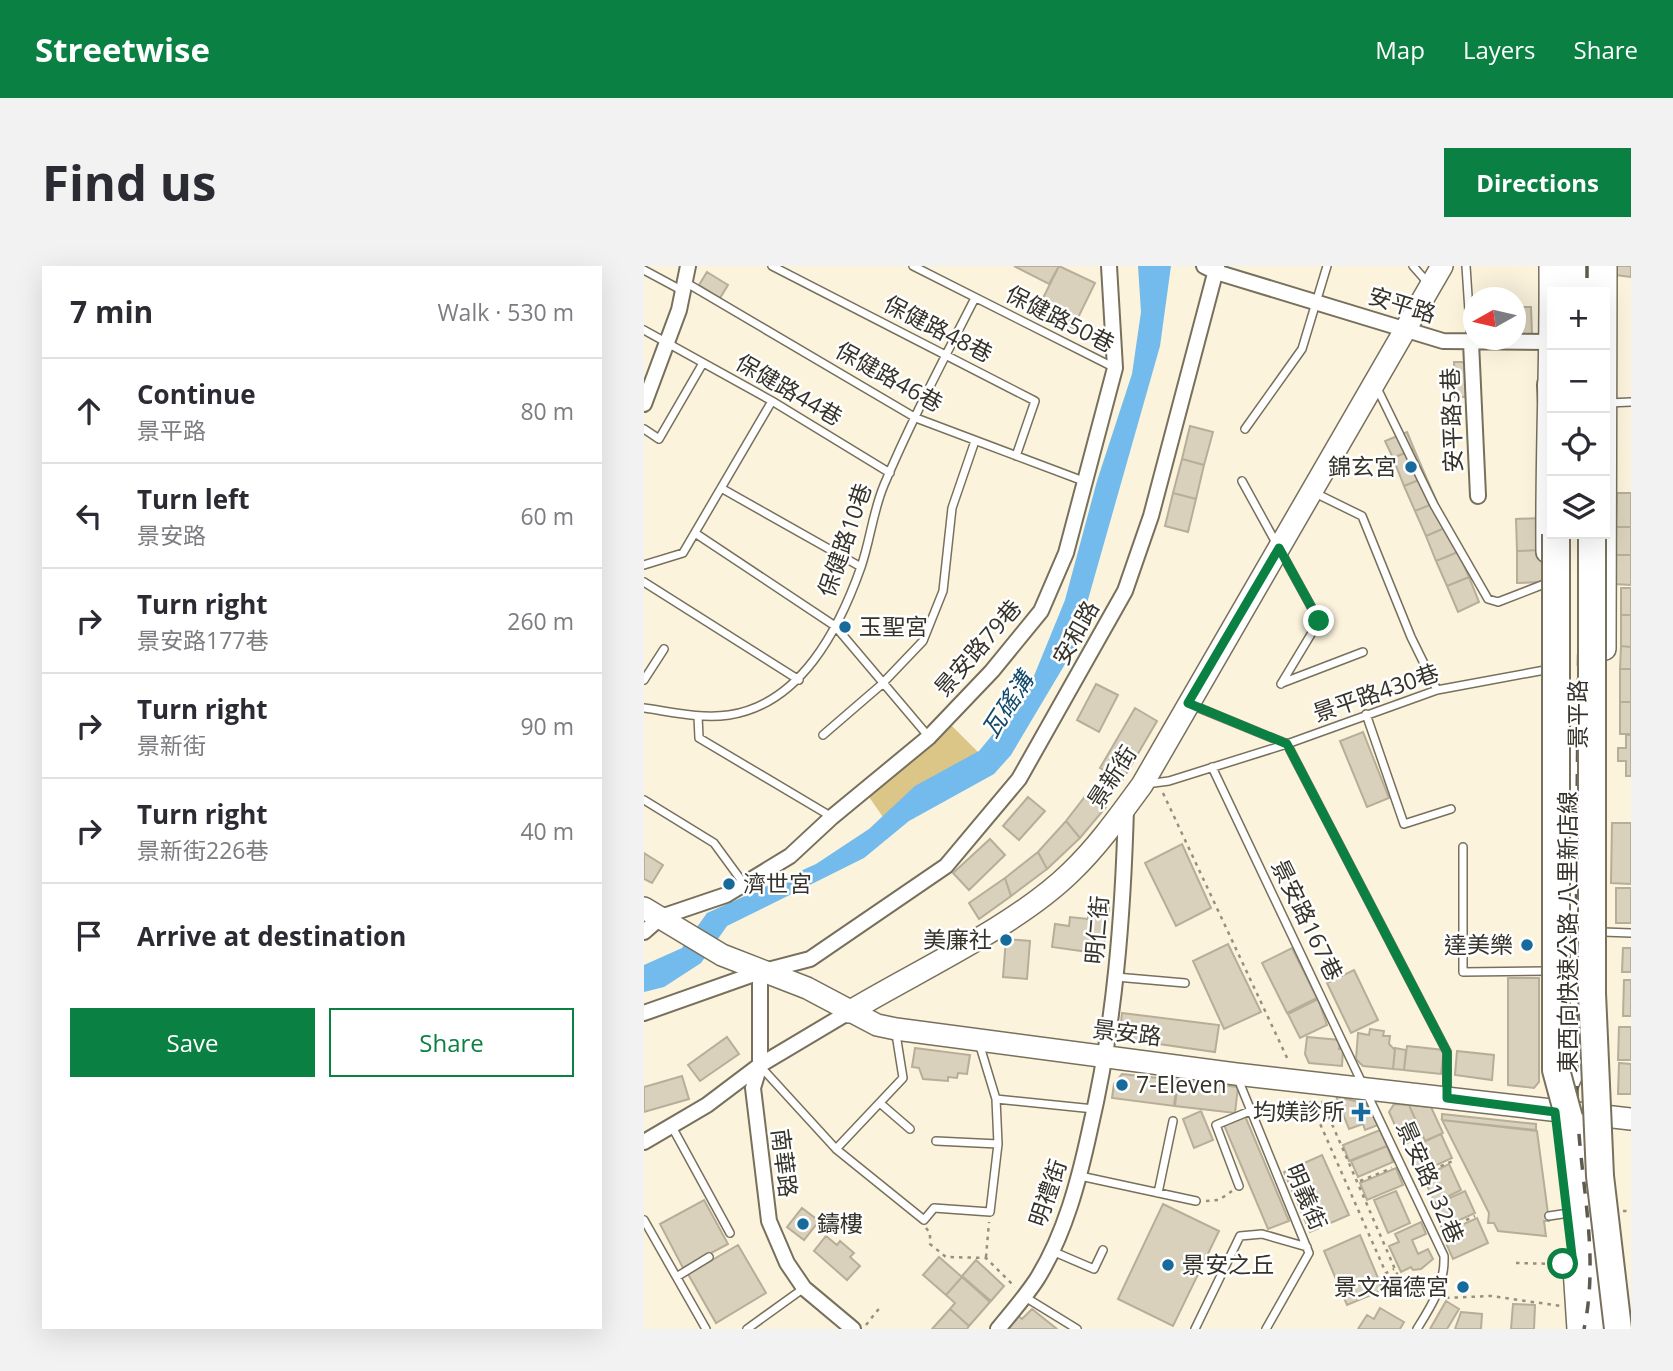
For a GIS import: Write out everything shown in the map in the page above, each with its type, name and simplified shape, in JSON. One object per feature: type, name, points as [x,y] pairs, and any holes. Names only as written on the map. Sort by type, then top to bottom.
[{"type":"highway","points":[[1567,266],[1567,287]]},
{"type":"highway","points":[[1592,266],[1592,287]]},
{"type":"highway","points":[[1556,539],[1556,1070],[1562,1115]]},
{"type":"highway","name":"東西向快速公路 八里新店線","points":[[1570,539],[1567,989],[1562,1115],[1594,1329]]},
{"type":"highway","name":"東西向快速公路 八里新店線","points":[[1592,539],[1592,993],[1600,1176],[1618,1329]]},
{"type":"main road","name":"景新街","points":[[849,1012],[1029,906],[1070,874],[1126,807],[1150,784],[1188,703],[1442,266]]},
{"type":"main road","name":"景平路","points":[[1550,266],[1551,287]]},
{"type":"main road","name":"景平路","points":[[1606,266],[1606,287]]},
{"type":"main road","name":"景平路","points":[[1550,413],[1546,460],[1546,971],[1549,1070],[1562,1115]]},
{"type":"main road","name":"景平路","points":[[1607,413],[1603,1115],[1605,1180],[1624,1329]]},
{"type":"main road","name":"景平路","points":[[1578,1329],[1577,1285],[1559,1214],[1562,1115],[1574,1070],[1582,539]]},
{"type":"main road","name":"景安路","points":[[652,913],[722,955],[807,989],[877,1025],[896,1029],[1236,1074],[1307,1089],[1367,1089],[1562,1115],[1603,1115],[1631,1119]]},
{"type":"main road","points":[[1564,1329],[1577,1285]]},
{"type":"street","points":[[644,404],[667,343],[688,266]]},
{"type":"street","name":"景安路79巷","points":[[652,913],[726,895],[790,856],[832,817],[929,737],[992,671],[1041,611],[1066,553],[1115,368],[1109,266]]},
{"type":"street","name":"安平路","points":[[1212,268],[1405,331],[1443,341],[1463,342]]},
{"type":"street","name":"安和路","points":[[644,1013],[760,972],[810,959],[946,866],[1019,779],[1125,591],[1150,516],[1212,268]]},
{"type":"street","name":"安平路","points":[[1526,343],[1547,343]]},
{"type":"street","name":"安平路5巷","points":[[1471,350],[1478,496]]},
{"type":"street","name":"明仁街","points":[[1106,1056],[1123,922],[1126,807]]},
{"type":"street","points":[[644,932],[652,913]]},
{"type":"street","name":"南華路","points":[[760,972],[760,1065],[753,1088],[769,1221],[787,1263],[804,1288],[853,1329]]},
{"type":"street","name":"景新街","points":[[644,1142],[707,1105],[760,1065],[849,1012]]},
{"type":"street","name":"明禮街","points":[[998,1329],[1024,1296],[1051,1250],[1080,1176],[1106,1056]]},
{"type":"lane","name":"保健路48巷","points":[[772,266],[1035,401],[1016,456]]},
{"type":"lane","name":"保健路50巷","points":[[913,266],[1115,368]]},
{"type":"lane","points":[[1245,429],[1301,349],[1327,266]]},
{"type":"lane","points":[[1413,266],[1430,286]]},
{"type":"lane","points":[[1466,266],[1467,287]]},
{"type":"lane","name":"保健路46巷","points":[[644,270],[684,286],[916,418],[1086,482]]},
{"type":"lane","name":"保健路10巷","points":[[644,708],[698,716],[730,715],[777,697],[799,680],[835,626],[860,567],[890,473],[975,298]]},
{"type":"lane","name":"保健路44巷","points":[[644,330],[772,401],[890,473]]},
{"type":"lane","points":[[644,429],[659,439],[703,363]]},
{"type":"lane","points":[[1374,381],[1434,505],[1488,599],[1498,602],[1547,583]]},
{"type":"lane","points":[[644,565],[683,553],[772,401]]},
{"type":"lane","points":[[1610,403],[1631,402]]},
{"type":"lane","points":[[823,735],[881,685],[923,640],[943,592],[951,508],[975,440]]},
{"type":"lane","points":[[1242,481],[1319,621],[1281,684],[1363,652]]},
{"type":"lane","points":[[721,488],[860,567]]},
{"type":"lane","points":[[1311,491],[1363,516],[1410,637],[1437,690]]},
{"type":"lane","points":[[695,533],[835,626],[881,685],[929,737]]},
{"type":"lane","points":[[644,583],[799,680]]},
{"type":"lane","points":[[644,680],[664,649]]},
{"type":"lane","name":"景平路430巷","points":[[1150,784],[1287,744],[1437,690],[1545,670]]},
{"type":"lane","points":[[1188,703],[1287,744],[1447,1052],[1447,1098]]},
{"type":"lane","points":[[1366,715],[1404,824],[1451,809]]},
{"type":"lane","points":[[698,716],[699,738],[832,817]]},
{"type":"lane","name":"景安路167巷","points":[[1212,767],[1367,1089]]},
{"type":"lane","points":[[644,800],[714,843],[744,884]]},
{"type":"lane","points":[[1463,847],[1463,972],[1546,971]]},
{"type":"lane","points":[[1603,932],[1631,933]]},
{"type":"lane","points":[[1116,977],[1185,983]]},
{"type":"lane","points":[[836,1149],[903,1078],[896,1029]]},
{"type":"lane","points":[[760,1065],[836,1149],[924,1220],[934,1208],[990,1212],[998,1144],[996,1099],[979,1042]]},
{"type":"lane","name":"明義街","points":[[1236,1074],[1309,1253],[1266,1329]]},
{"type":"lane","name":"景安路132巷","points":[[1367,1089],[1444,1256],[1444,1275],[1437,1297],[1418,1329]]},
{"type":"lane","points":[[996,1099],[1095,1109]]},
{"type":"lane","points":[[881,1104],[910,1129]]},
{"type":"lane","points":[[1239,1186],[1216,1125],[1250,1111]]},
{"type":"lane","points":[[1158,1193],[1173,1121]]},
{"type":"lane","points":[[671,1124],[730,1233]]},
{"type":"lane","points":[[936,1141],[998,1144]]},
{"type":"lane","points":[[1080,1176],[1196,1201]]},
{"type":"lane","points":[[644,1220],[706,1329]]},
{"type":"lane","points":[[1195,1329],[1240,1236],[1262,1234],[1307,1247]]},
{"type":"lane","points":[[1051,1250],[1094,1269],[1103,1250]]},
{"type":"lane","points":[[678,1276],[709,1257]]},
{"type":"lane","points":[[747,1329],[804,1288]]},
{"type":"lane","points":[[1024,1296],[1077,1329]]},
{"type":"path","points":[[1150,784],[1307,1089],[1401,1283],[1444,1275]]},
{"type":"path","points":[[1307,1089],[1386,1273],[1395,1269]]},
{"type":"path","points":[[1409,1180],[1453,1161]]},
{"type":"path","points":[[1360,1181],[1401,1164]]},
{"type":"path","points":[[1196,1201],[1219,1200],[1239,1186]]},
{"type":"path","points":[[986,1258],[990,1212]]},
{"type":"path","points":[[1434,1236],[1475,1216]]},
{"type":"path","points":[[924,1220],[922,1224],[930,1233],[930,1244],[946,1257],[986,1258],[1024,1296]]},
{"type":"path","points":[[1516,1263],[1573,1264]]},
{"type":"path","points":[[1437,1297],[1456,1299],[1491,1296],[1571,1307]]},
{"type":"path","points":[[863,1329],[881,1306]]},
{"type":"shaded area","points":[[950,724],[979,753],[885,820],[867,794]]},
{"type":"water","points":[[1138,266],[1171,266],[1160,346],[1074,649],[1011,755],[994,774],[909,821],[864,858],[727,926],[701,963],[664,987],[644,992],[644,965],[682,948],[707,913],[816,864],[869,829],[915,786],[979,751],[1027,693],[1065,600],[1097,481],[1132,374],[1141,312]]},
{"type":"building","points":[[1014,266],[1059,266],[1049,284]]},
{"type":"building","points":[[1059,266],[1095,283],[1073,328],[1037,310]]},
{"type":"building","points":[[1616,266],[1631,266],[1631,277],[1616,275]]},
{"type":"building","points":[[707,272],[728,285],[720,298],[699,285]]},
{"type":"building","points":[[1526,307],[1531,307],[1532,334],[1526,334]]},
{"type":"building","points":[[1454,362],[1470,362],[1471,397],[1455,397]]},
{"type":"building","points":[[1190,426],[1213,432],[1204,465],[1182,459]]},
{"type":"building","points":[[1407,432],[1414,449],[1393,458],[1385,441]]},
{"type":"building","points":[[1414,449],[1426,477],[1404,486],[1393,458]]},
{"type":"building","points":[[1182,459],[1204,465],[1196,499],[1173,493]]},
{"type":"building","points":[[1426,477],[1437,502],[1415,511],[1404,486]]},
{"type":"building","points":[[1173,493],[1196,499],[1188,532],[1165,526]]},
{"type":"building","points":[[1617,493],[1631,493],[1631,527],[1616,527]]},
{"type":"building","points":[[1437,502],[1447,527],[1426,536],[1415,511]]},
{"type":"building","points":[[1541,518],[1542,550],[1517,551],[1516,519]]},
{"type":"building","points":[[1447,527],[1458,552],[1436,561],[1426,536]]},
{"type":"building","points":[[1616,527],[1631,527],[1631,555],[1616,555]]},
{"type":"building","points":[[1542,550],[1542,582],[1517,583],[1517,551]]},
{"type":"building","points":[[1458,552],[1469,577],[1447,586],[1436,561]]},
{"type":"building","points":[[1616,555],[1631,555],[1631,585],[1615,584]]},
{"type":"building","points":[[1469,577],[1479,602],[1458,612],[1447,586]]},
{"type":"building","points":[[1621,588],[1631,588],[1631,615],[1621,615]]},
{"type":"building","points":[[1621,615],[1631,615],[1631,647],[1621,646]]},
{"type":"building","points":[[1621,646],[1631,647],[1631,669],[1620,669]]},
{"type":"building","points":[[1620,669],[1631,669],[1631,702],[1620,702]]},
{"type":"building","points":[[1096,684],[1118,695],[1099,732],[1077,720]]},
{"type":"building","points":[[1620,702],[1631,702],[1631,734],[1620,734]]},
{"type":"building","points":[[1135,708],[1157,721],[1122,781],[1100,768]]},
{"type":"building","points":[[1363,732],[1389,798],[1367,807],[1340,741]]},
{"type":"building","points":[[1626,735],[1631,735],[1631,776],[1626,776],[1626,761],[1618,761],[1618,748],[1626,748]]},
{"type":"building","points":[[1090,790],[1106,807],[1080,838],[1066,821]]},
{"type":"building","points":[[1028,797],[1045,811],[1019,840],[1003,826]]},
{"type":"building","points":[[1066,821],[1080,838],[1047,869],[1038,852]]},
{"type":"building","points":[[1612,823],[1631,823],[1631,884],[1611,883]]},
{"type":"building","points":[[990,839],[1005,855],[969,890],[953,873]]},
{"type":"building","points":[[1182,844],[1211,908],[1176,926],[1145,863]]},
{"type":"building","points":[[1038,852],[1047,869],[1011,896],[1005,878]]},
{"type":"building","points":[[644,853],[663,865],[652,883],[644,879]]},
{"type":"building","points":[[1005,878],[1011,896],[979,919],[969,903]]},
{"type":"building","points":[[1616,888],[1631,888],[1631,923],[1616,923]]},
{"type":"building","points":[[1089,905],[1109,908],[1103,954],[1052,947],[1055,924],[1069,926],[1070,917],[1088,919]]},
{"type":"building","points":[[1006,939],[1030,941],[1027,979],[1003,977]]},
{"type":"building","points":[[1228,944],[1261,1012],[1224,1029],[1193,961]]},
{"type":"building","points":[[1292,948],[1317,998],[1287,1013],[1262,963]]},
{"type":"building","points":[[1623,948],[1631,948],[1631,972],[1622,972]]},
{"type":"building","points":[[1354,970],[1378,1020],[1351,1033],[1327,983]]},
{"type":"building","points":[[1508,978],[1539,978],[1539,1082],[1534,1088],[1508,1085]]},
{"type":"building","points":[[1624,980],[1631,980],[1631,1016],[1623,1016]]},
{"type":"building","points":[[1318,999],[1327,1025],[1300,1038],[1288,1014]]},
{"type":"building","points":[[1122,1013],[1219,1025],[1215,1052],[1124,1039],[1120,1032]]},
{"type":"building","points":[[1619,1027],[1631,1027],[1631,1060],[1618,1060]]},
{"type":"building","points":[[1370,1029],[1384,1031],[1383,1036],[1390,1036],[1389,1044],[1395,1050],[1393,1069],[1363,1066],[1356,1059],[1358,1033],[1369,1035]]},
{"type":"building","points":[[727,1037],[739,1054],[700,1081],[688,1065]]},
{"type":"building","points":[[1307,1037],[1340,1040],[1339,1049],[1343,1049],[1342,1066],[1309,1063],[1305,1054]]},
{"type":"building","points":[[1407,1046],[1444,1050],[1441,1074],[1404,1070]]},
{"type":"building","points":[[915,1048],[970,1055],[967,1074],[958,1073],[957,1078],[948,1077],[948,1081],[923,1079],[919,1068],[912,1067]]},
{"type":"building","points":[[1395,1048],[1406,1050],[1404,1070],[1393,1069]]},
{"type":"building","points":[[1457,1051],[1494,1055],[1492,1080],[1455,1075]]},
{"type":"building","points":[[1619,1063],[1631,1064],[1631,1094],[1618,1094]]},
{"type":"building","points":[[1122,1074],[1177,1080],[1174,1106],[1112,1098],[1114,1084]]},
{"type":"building","points":[[682,1076],[689,1099],[644,1112],[644,1087]]},
{"type":"building","points":[[1178,1080],[1238,1087],[1235,1113],[1175,1106]]},
{"type":"building","points":[[1336,1096],[1366,1104],[1378,1125],[1365,1130],[1363,1124],[1349,1129]]},
{"type":"building","points":[[1394,1104],[1409,1105],[1422,1134],[1404,1145],[1389,1112]]},
{"type":"building","points":[[1409,1105],[1431,1107],[1443,1133],[1425,1141]]},
{"type":"building","points":[[1201,1111],[1213,1140],[1194,1148],[1183,1119]]},
{"type":"building","points":[[1442,1114],[1536,1124],[1536,1130],[1442,1120]]},
{"type":"building","points":[[1245,1116],[1289,1221],[1268,1229],[1224,1125]]},
{"type":"building","points":[[1442,1120],[1537,1131],[1549,1221],[1544,1221],[1546,1236],[1498,1231],[1494,1223],[1488,1223],[1489,1213]]},
{"type":"building","points":[[1380,1130],[1387,1146],[1349,1161],[1343,1145]]},
{"type":"building","points":[[1441,1134],[1452,1158],[1419,1173],[1408,1149]]},
{"type":"building","points":[[1387,1146],[1393,1162],[1358,1177],[1351,1161]]},
{"type":"building","points":[[1322,1155],[1349,1215],[1310,1232],[1284,1172]]},
{"type":"building","points":[[1449,1164],[1461,1190],[1435,1203],[1423,1177]]},
{"type":"building","points":[[1396,1168],[1403,1185],[1367,1200],[1360,1183]]},
{"type":"building","points":[[1396,1191],[1410,1223],[1388,1233],[1374,1200]]},
{"type":"building","points":[[1465,1191],[1475,1213],[1442,1228],[1432,1206]]},
{"type":"building","points":[[704,1200],[728,1244],[683,1268],[660,1224]]},
{"type":"building","name":"景安之丘","points":[[1163,1204],[1219,1231],[1173,1326],[1118,1299]]},
{"type":"building","name":"鑄樓","points":[[802,1208],[819,1221],[804,1240],[787,1227]]},
{"type":"building","points":[[1477,1218],[1488,1243],[1453,1259],[1442,1234]]},
{"type":"building","points":[[1421,1222],[1426,1234],[1412,1240],[1418,1254],[1428,1249],[1433,1259],[1421,1269],[1413,1270],[1411,1267],[1401,1272],[1389,1246],[1399,1242],[1395,1234]]},
{"type":"building","points":[[1360,1235],[1383,1290],[1347,1305],[1324,1251]]},
{"type":"building","points":[[826,1236],[837,1245],[840,1241],[854,1253],[850,1257],[860,1266],[847,1280],[814,1251]]},
{"type":"building","points":[[738,1245],[766,1293],[716,1323],[688,1274]]},
{"type":"building","points":[[939,1257],[962,1277],[946,1295],[923,1275]]},
{"type":"building","points":[[976,1260],[1004,1286],[991,1301],[962,1276]]},
{"type":"building","points":[[962,1277],[990,1302],[969,1326],[950,1309],[955,1303],[946,1295]]},
{"type":"building","points":[[1446,1301],[1459,1309],[1447,1329],[1430,1329]]},
{"type":"building","points":[[1513,1304],[1535,1305],[1534,1329],[1511,1329]]},
{"type":"building","points":[[1380,1308],[1404,1322],[1400,1329],[1358,1329],[1367,1315],[1374,1319]]},
{"type":"building","points":[[950,1309],[969,1326],[967,1329],[932,1329]]},
{"type":"building","points":[[1032,1309],[1057,1329],[1006,1329],[1017,1315],[1022,1319]]},
{"type":"building","points":[[1461,1312],[1482,1314],[1481,1329],[1455,1329]]},
{"type":"railway","points":[[1587,266],[1587,287]]},
{"type":"railway","points":[[1580,539],[1577,1091],[1590,1269],[1584,1329]]},
{"type":"place","name":"錦玄宮","points":[[1411,467]]},
{"type":"place","name":"玉聖宮","points":[[845,627]]},
{"type":"place","name":"濟世宮","points":[[729,884]]},
{"type":"place","name":"美廉社","points":[[1006,940]]},
{"type":"place","name":"達美樂","points":[[1527,945]]},
{"type":"place","name":"7-Eleven","points":[[1122,1085]]},
{"type":"place","name":"均媄診所","points":[[1361,1112]]},
{"type":"place","name":"鑄樓","points":[[803,1224]]},
{"type":"place","name":"景安之丘","points":[[1168,1265]]},
{"type":"place","name":"景文福德宮","points":[[1463,1287]]},
{"type":"route","points":[[1319,621],[1279,548],[1188,703],[1287,744],[1447,1052],[1447,1098],[1555,1112],[1573,1264],[1563,1264]]},
{"type":"water label","name":"瓦磘溝","points":[[1008,705]]}]
